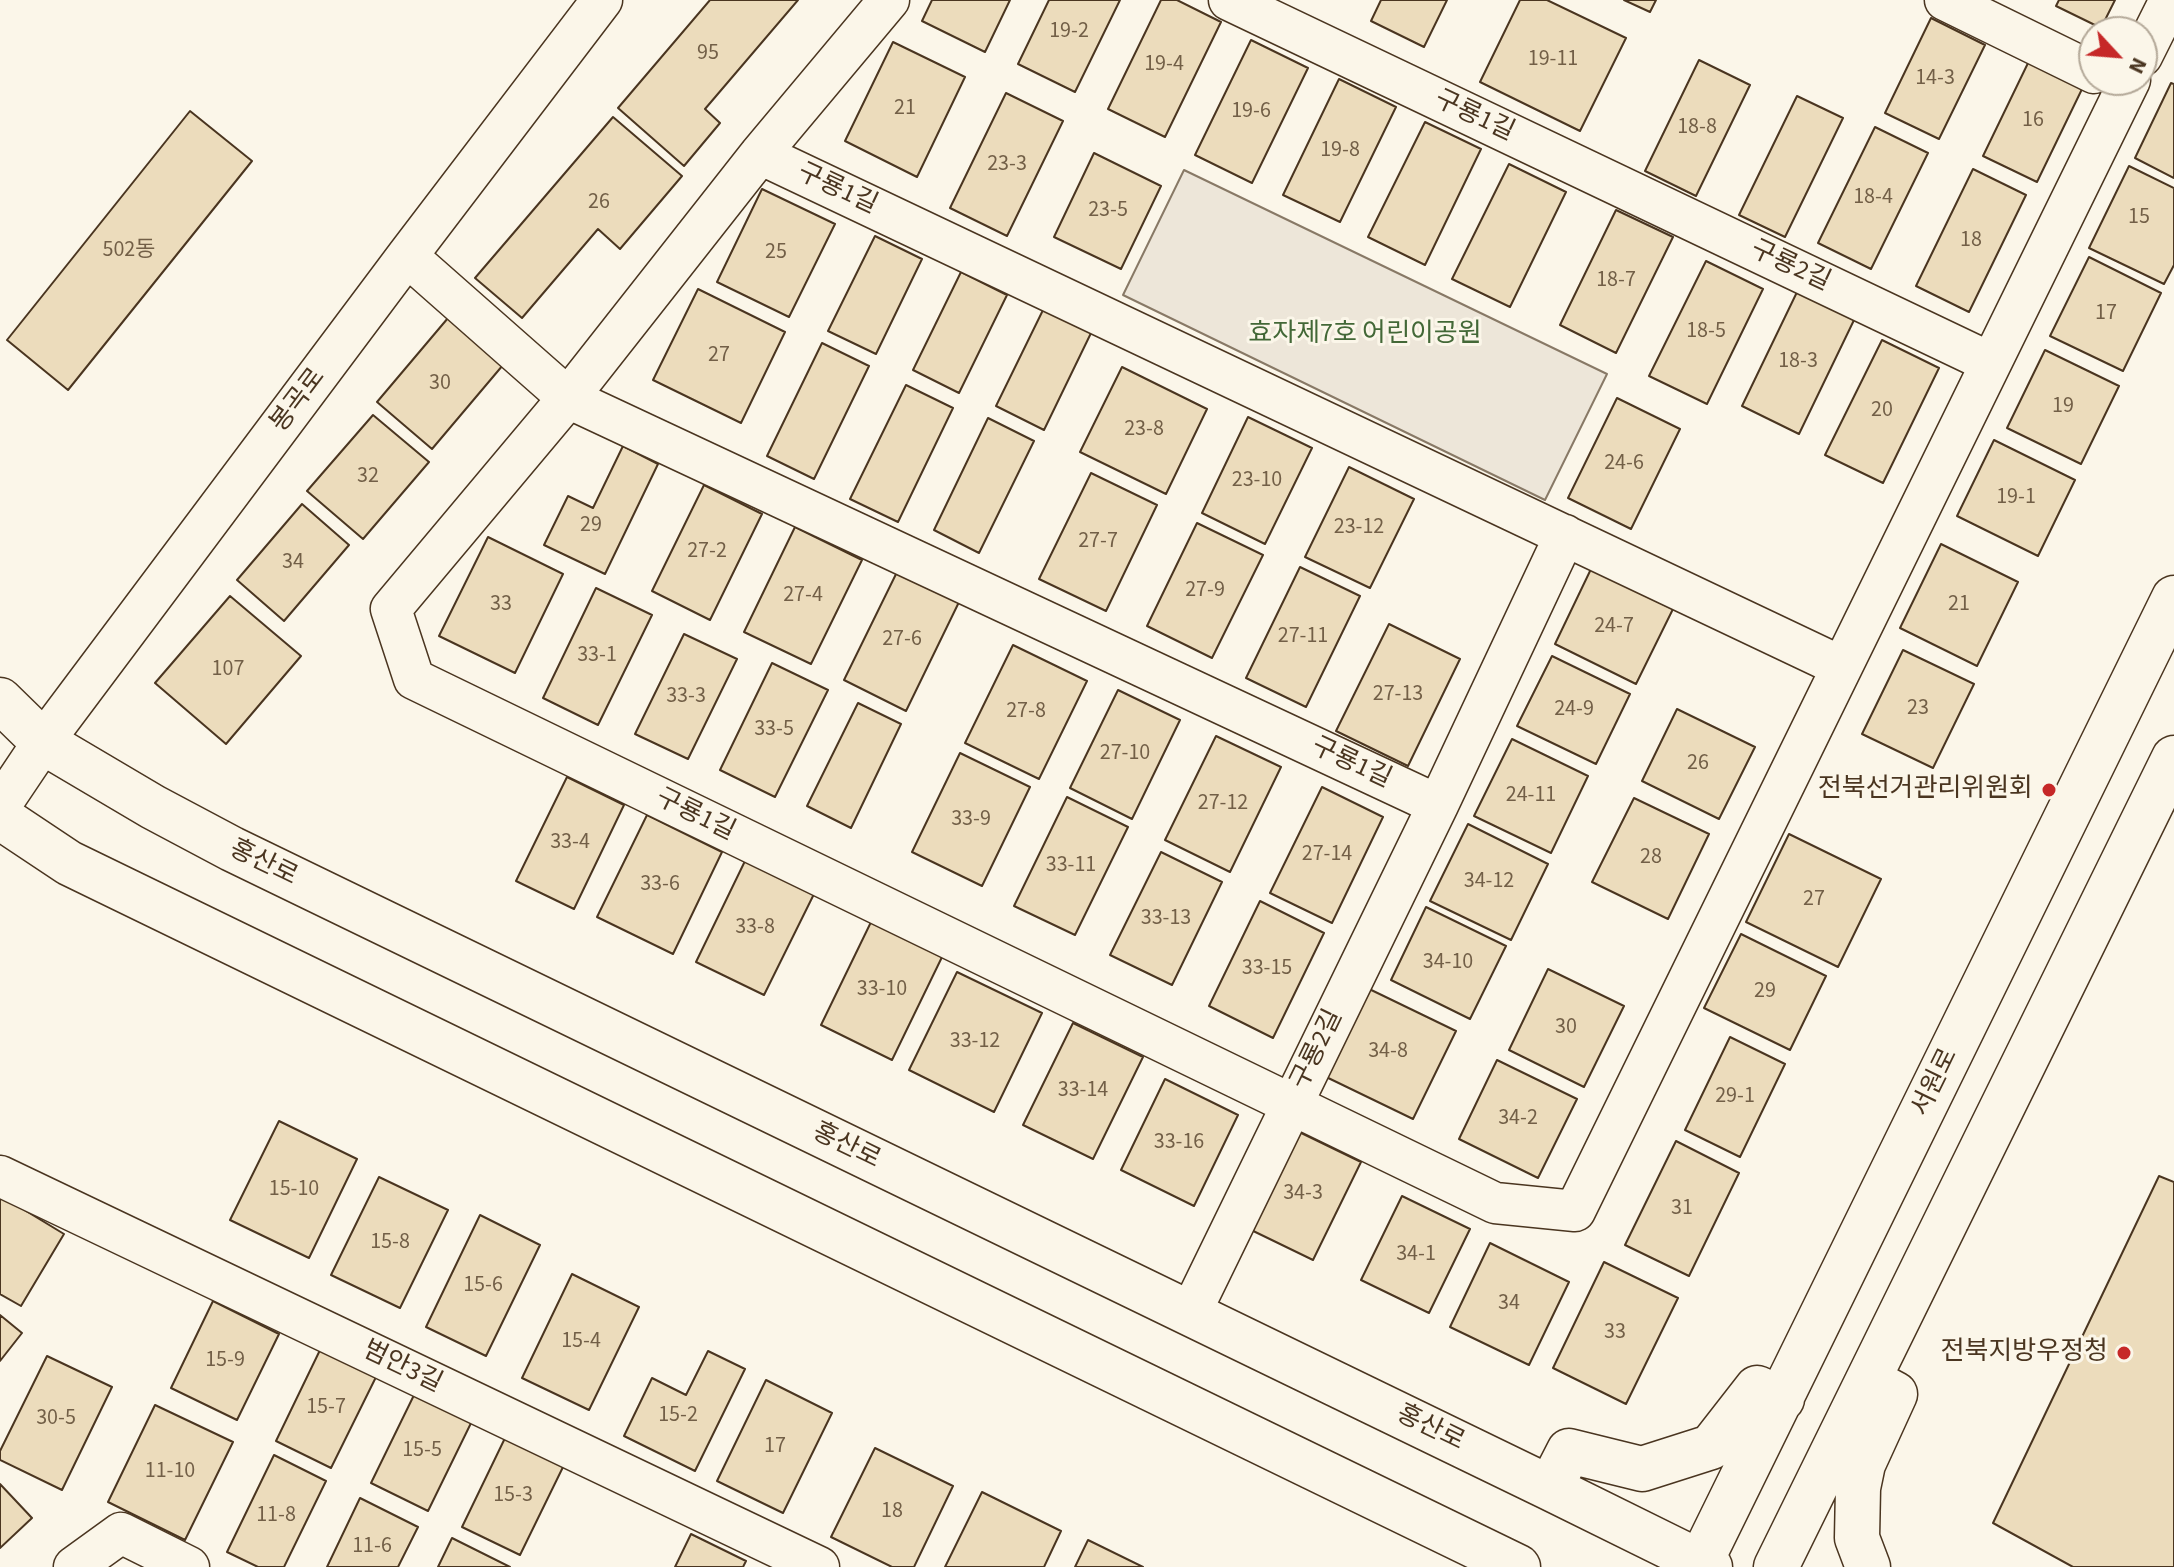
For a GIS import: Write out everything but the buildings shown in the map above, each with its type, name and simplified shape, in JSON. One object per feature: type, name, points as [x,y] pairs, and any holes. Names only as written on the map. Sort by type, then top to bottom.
[{"type":"street","name":"봉곡로","points":[[0,806],[43,742],[602,0]]},
{"type":"street","name":"구룡1길","points":[[889,0],[760,154],[568,398],[391,609],[414,679],[1291,1105]]},
{"type":"street","name":"구룡1길","points":[[1229,0],[1589,172]]},
{"type":"street","points":[[1945,0],[2078,57]]},
{"type":"street","name":"구룡2길","points":[[2158,18],[2170,0]]},
{"type":"street","name":"구룡2길","points":[[1565,535],[1438,805],[1291,1105],[1495,1203],[1575,1211],[1991,363],[2111,96]]},
{"type":"street","name":"구룡1길","points":[[760,154],[1565,535]]},
{"type":"street","name":"구룡2길","points":[[1589,172],[1991,363]]},
{"type":"street","name":"구룡1길","points":[[407,256],[568,398],[1438,805]]},
{"type":"street","points":[[1565,535],[1842,667]]},
{"type":"street","name":"서원로","points":[[1703,1565],[2174,598]]},
{"type":"street","name":"홍산로","points":[[0,700],[43,742],[232,849],[1703,1565]]},
{"type":"street","points":[[1776,1567],[2174,758]]},
{"type":"street","points":[[0,817],[69,863],[1518,1567]]},
{"type":"street","points":[[1190,1314],[1291,1105]]},
{"type":"street","name":"범안3길","points":[[0,1176],[797,1562]]},
{"type":"street","points":[[1868,1567],[1857,1538],[1858,1488],[1863,1464],[1895,1394],[1869,1380]]},
{"type":"street","points":[[1550,1488],[1569,1451],[1642,1469],[1711,1447],[1757,1388],[1782,1399]]},
{"type":"street","points":[[74,1567],[121,1533],[189,1567]]},
{"type":"green space","name":"효자제7호 어린이공원","points":[[1184,170],[1607,374],[1545,500],[1123,295]]},
{"type":"place","name":"전북선거관리위원회","points":[[2049,790]]},
{"type":"place","name":"전북지방우정청","points":[[2124,1353]]}]
